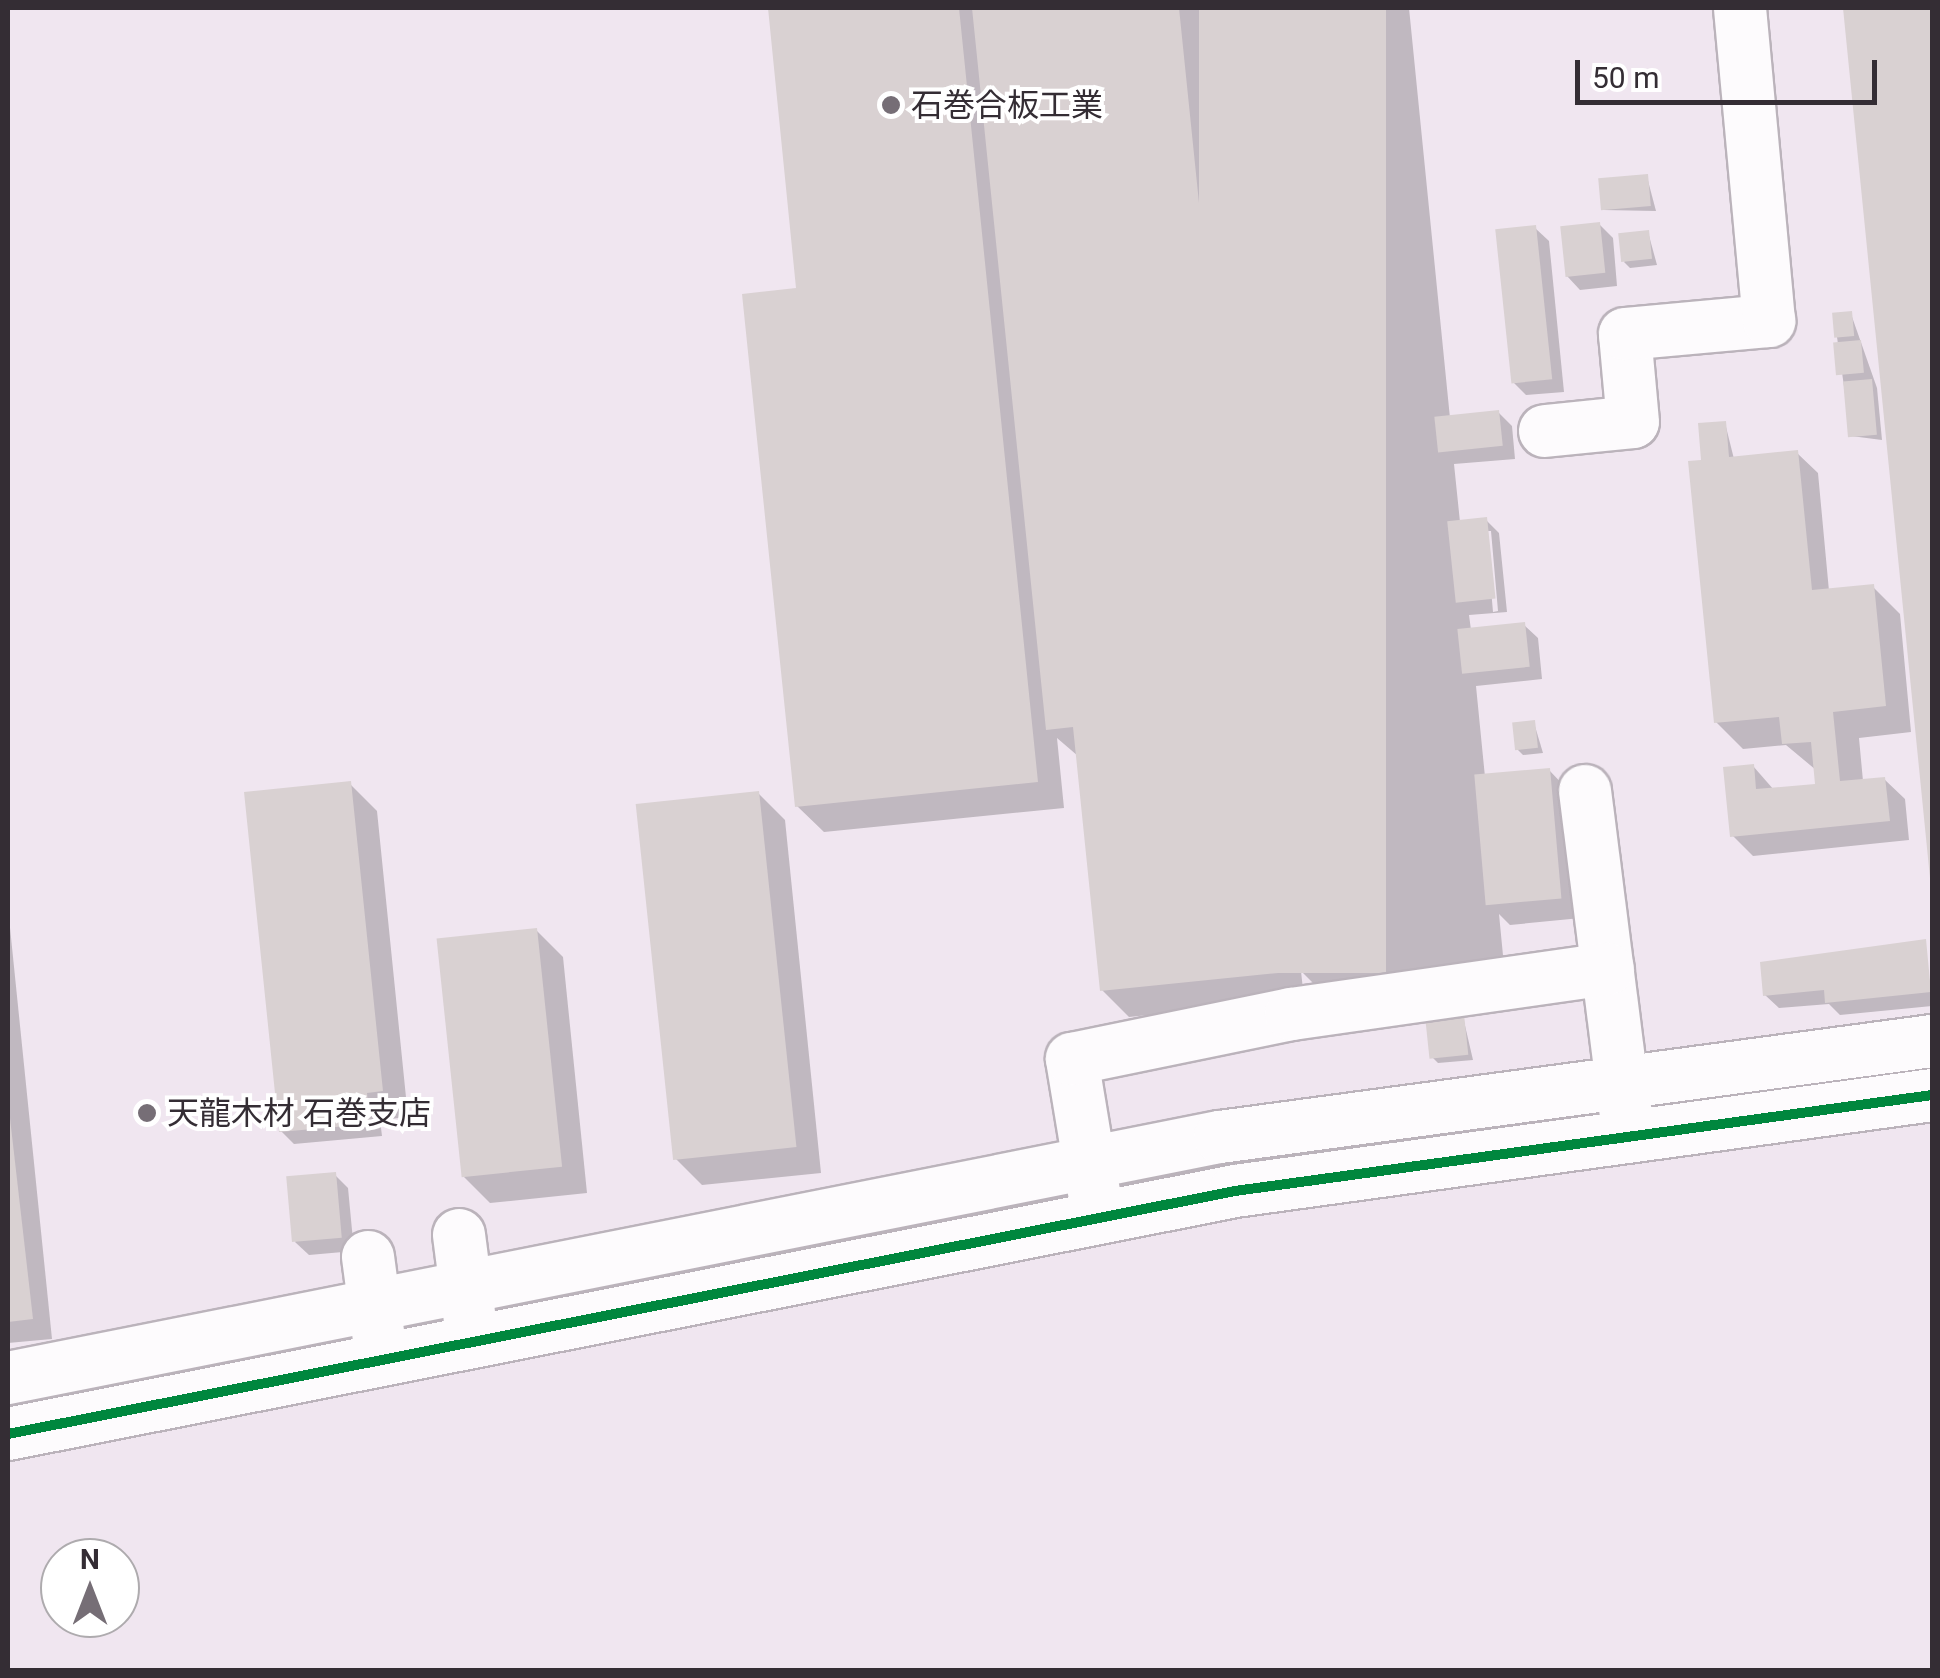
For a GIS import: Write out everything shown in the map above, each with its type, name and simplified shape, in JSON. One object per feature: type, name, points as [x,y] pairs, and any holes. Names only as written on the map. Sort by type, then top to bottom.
[{"type":"street","points":[[1545,431],[1633,422],[1626,334],[1769,321],[1740,8]]},
{"type":"street","points":[[1586,791],[1628,1136]]},
{"type":"street","points":[[1099,1218],[1072,1059],[1291,1014],[1608,970]]},
{"type":"street","points":[[8,1378],[371,1280],[463,1261],[1622,1082],[1932,1041]]},
{"type":"street","points":[[8,1434],[1099,1218],[1628,1136],[1932,1096]]},
{"type":"street","points":[[463,1261],[473,1342]]},
{"type":"street","points":[[371,1280],[382,1360]]},
{"type":"building","points":[[768,8],[959,8],[1038,782],[795,807],[742,294],[796,288]]},
{"type":"building","points":[[972,8],[1179,8],[1278,973],[1100,991],[1073,727],[1046,730]]},
{"type":"building","points":[[1199,8],[1386,8],[1386,973],[1199,973]]},
{"type":"building","points":[[1843,8],[1932,8],[1932,878],[1930,878]]},
{"type":"building","points":[[1648,174],[1651,206],[1601,210],[1598,178]]},
{"type":"building","points":[[1600,222],[1605,273],[1566,277],[1560,226]]},
{"type":"building","points":[[1536,225],[1552,379],[1511,383],[1495,229]]},
{"type":"building","points":[[1649,230],[1652,259],[1621,262],[1618,233]]},
{"type":"building","points":[[1852,311],[1854,336],[1834,338],[1832,313]]},
{"type":"building","points":[[1861,340],[1864,373],[1836,375],[1833,342]]},
{"type":"building","points":[[1872,379],[1877,435],[1848,437],[1843,382]]},
{"type":"building","points":[[1499,410],[1503,446],[1438,453],[1434,417]]},
{"type":"building","points":[[1726,421],[1729,457],[1798,450],[1812,590],[1874,584],[1886,706],[1833,712],[1840,781],[1885,777],[1890,821],[1730,837],[1723,767],[1754,764],[1756,789],[1815,784],[1811,742],[1782,744],[1779,717],[1714,723],[1688,461],[1701,460],[1698,423]]},
{"type":"building","points":[[1487,517],[1496,599],[1456,603],[1447,521]]},
{"type":"building","points":[[1525,622],[1530,667],[1462,674],[1457,629]]},
{"type":"building","points":[[1535,720],[1538,748],[1515,750],[1512,722]]},
{"type":"building","points":[[1550,768],[1561,899],[1486,905],[1474,775]]},
{"type":"building","points":[[351,781],[383,1091],[367,1093],[370,1124],[279,1132],[244,792]]},
{"type":"building","points":[[759,791],[796,1147],[673,1160],[636,804]]},
{"type":"building","points":[[537,928],[562,1167],[462,1177],[437,939]]},
{"type":"building","points":[[1926,939],[1931,992],[1825,1003],[1824,990],[1763,996],[1760,962]]},
{"type":"building","points":[[1464,1014],[1468,1055],[1429,1059],[1425,1018]]},
{"type":"building","points":[[8,1101],[33,1319],[8,1322]]},
{"type":"building","points":[[336,1172],[342,1238],[292,1242],[286,1176]]},
{"type":"cycle path","points":[[8,1434],[1235,1191],[1932,1095]]},
{"type":"place","name":"石巻合板工業","points":[[891,105]]},
{"type":"place","name":"天龍木材 石巻支店","points":[[147,1113]]}]
